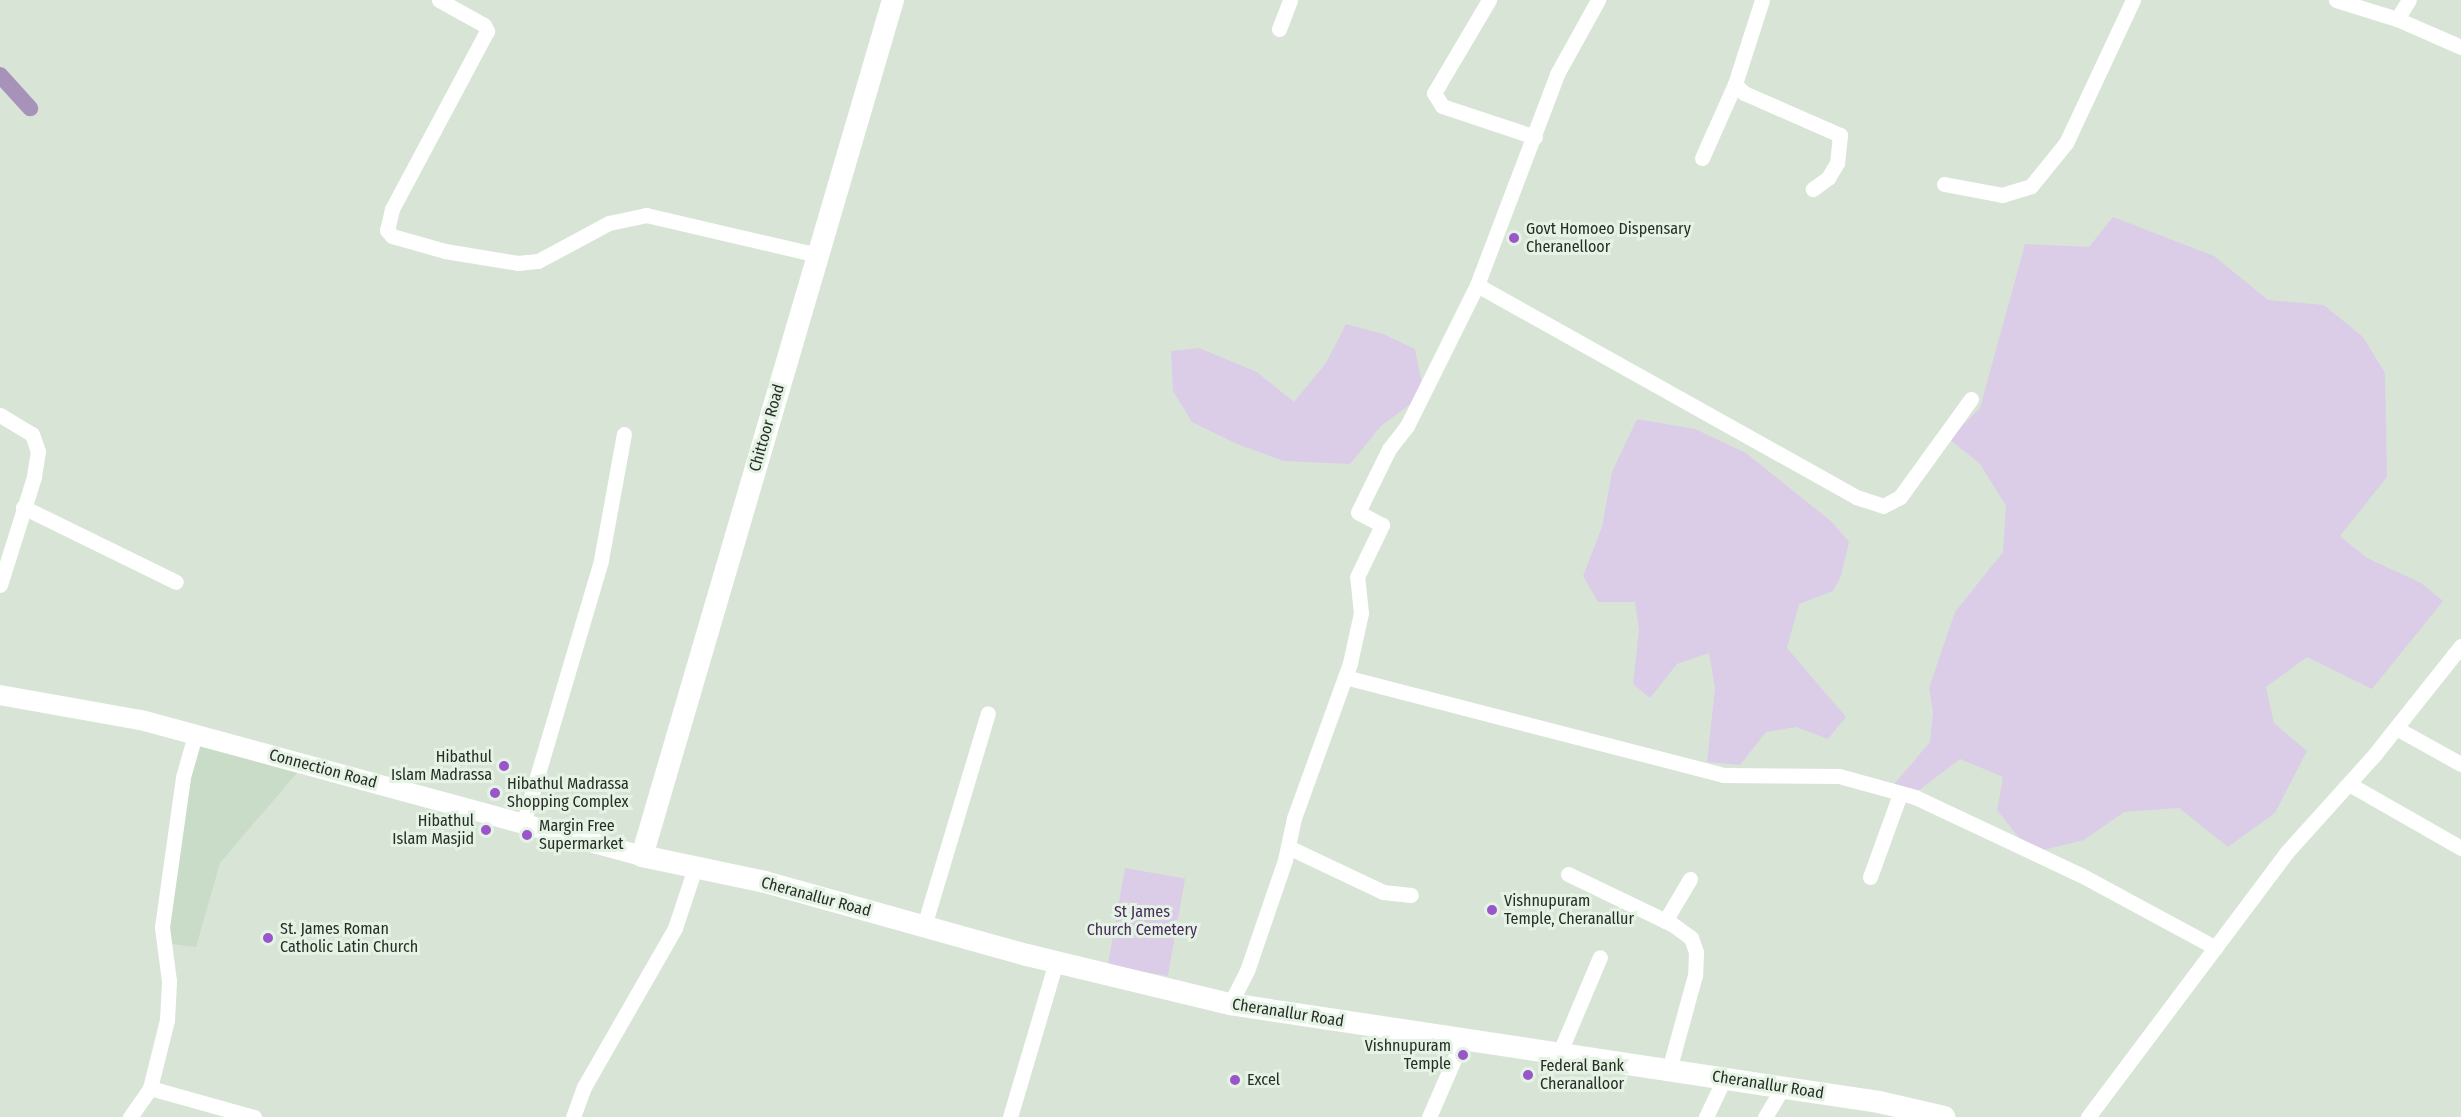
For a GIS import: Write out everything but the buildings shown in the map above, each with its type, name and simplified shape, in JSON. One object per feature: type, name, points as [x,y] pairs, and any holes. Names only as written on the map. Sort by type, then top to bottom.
[{"type":"main road","name":"Chittoor Road","points":[[642,856],[893,0]]},
{"type":"main road","name":"Cheranallur Road","points":[[642,856],[765,882],[1056,962],[1230,1004],[1462,1041],[1879,1102],[1944,1117]]},
{"type":"street","points":[[439,0],[484,26],[487,31],[393,209],[387,230],[392,236],[444,251],[518,263],[538,261],[609,224],[646,215],[818,255]]},
{"type":"street","points":[[1279,29],[1290,0]]},
{"type":"street","points":[[1489,0],[1434,93],[1443,106],[1535,137]]},
{"type":"street","points":[[1230,1004],[1247,971],[1344,677],[1361,613],[1357,577],[1382,525],[1358,512],[1389,449],[1407,426],[1477,285],[1557,74],[1598,0]]},
{"type":"street","points":[[1702,158],[1735,84],[1762,0]]},
{"type":"street","points":[[1944,184],[2002,195],[2031,186],[2066,143],[2133,0]]},
{"type":"street","points":[[2336,0],[2397,19],[2461,47]]},
{"type":"street","points":[[2397,19],[2409,0]]},
{"type":"street","points":[[1735,84],[1744,93],[1840,135],[1837,163],[1828,178],[1813,189]]},
{"type":"street","points":[[1477,285],[1856,497],[1882,506],[1900,497],[1971,399]]},
{"type":"street","points":[[0,415],[23,427],[37,441],[34,477],[0,585]]},
{"type":"street","points":[[523,824],[601,560],[624,434]]},
{"type":"street","points":[[23,507],[176,582]]},
{"type":"street","points":[[2088,1117],[2286,853],[2396,728],[2461,646]]},
{"type":"street","points":[[1344,677],[1724,775],[1839,776],[1915,797],[2080,875],[2216,948]]},
{"type":"street","name":"Connection Road","points":[[0,696],[141,720],[642,856]]},
{"type":"street","points":[[924,926],[988,713]]},
{"type":"street","points":[[2396,728],[2461,764]]},
{"type":"street","points":[[130,1117],[150,1088],[167,1020],[169,981],[162,927],[183,777],[195,735]]},
{"type":"street","points":[[2349,783],[2461,848]]},
{"type":"street","points":[[1870,877],[1900,794]]},
{"type":"street","points":[[1288,847],[1383,892],[1412,895]]},
{"type":"street","points":[[573,1117],[585,1088],[675,928],[695,868]]},
{"type":"street","points":[[1568,874],[1665,921],[1691,938],[1696,952],[1695,975],[1669,1070]]},
{"type":"street","points":[[1665,921],[1690,879]]},
{"type":"street","points":[[1559,1054],[1600,957]]},
{"type":"street","points":[[1010,1117],[1056,962]]},
{"type":"street","points":[[1429,1117],[1462,1041]]},
{"type":"street","points":[[1706,1117],[1724,1078]]},
{"type":"street","points":[[1765,1117],[1783,1087]]},
{"type":"street","points":[[150,1088],[254,1117]]},
{"type":"shaded area","points":[[197,745],[302,767],[220,863],[196,947],[171,944],[169,889]]},
{"type":"green space","points":[[2113,217],[2214,256],[2268,300],[2324,305],[2363,337],[2385,373],[2387,477],[2340,536],[2367,558],[2421,583],[2443,601],[2372,689],[2307,657],[2266,687],[2274,723],[2307,751],[2275,813],[2228,847],[2179,808],[2124,812],[2084,840],[2031,853],[1997,810],[2003,777],[1960,759],[1918,791],[1890,789],[1930,742],[1933,713],[1929,688],[1955,612],[2003,552],[2006,506],[1980,464],[1949,439],[1980,408],[2025,244],[2089,247]]},
{"type":"green space","points":[[1346,324],[1383,334],[1415,349],[1424,394],[1381,426],[1350,464],[1284,461],[1237,444],[1192,422],[1173,391],[1171,351],[1199,348],[1257,372],[1294,402],[1326,363]]},
{"type":"green space","points":[[1637,419],[1695,429],[1746,453],[1832,522],[1849,542],[1841,576],[1833,591],[1799,604],[1787,648],[1846,717],[1828,739],[1796,727],[1766,732],[1740,765],[1707,762],[1715,688],[1709,653],[1677,664],[1650,698],[1633,684],[1639,630],[1635,602],[1598,602],[1583,576],[1602,527],[1612,472]]},
{"type":"green space","name":"St James Church Cemetery","points":[[1125,868],[1185,879],[1168,976],[1108,965]]},
{"type":"waterway","points":[[0,75],[30,108]]},
{"type":"place","name":"Govt Homoeo Dispensary Cheranelloor","points":[[1514,238]]},
{"type":"place","name":"Hibathul Islam Madrassa","points":[[504,766]]},
{"type":"place","name":"Hibathul Madrassa Shopping Complex","points":[[495,793]]},
{"type":"place","name":"Hibathul Islam Masjid","points":[[486,830]]},
{"type":"place","name":"Margin Free Supermarket","points":[[527,835]]},
{"type":"place","name":"Vishnupuram Temple, Cheranallur","points":[[1492,910]]},
{"type":"place","name":"St. James Roman Catholic Latin Church","points":[[268,938]]},
{"type":"place","name":"Vishnupuram Temple","points":[[1463,1055]]},
{"type":"place","name":"Federal Bank Cheranalloor","points":[[1528,1075]]},
{"type":"place","name":"Excel","points":[[1235,1080]]}]
